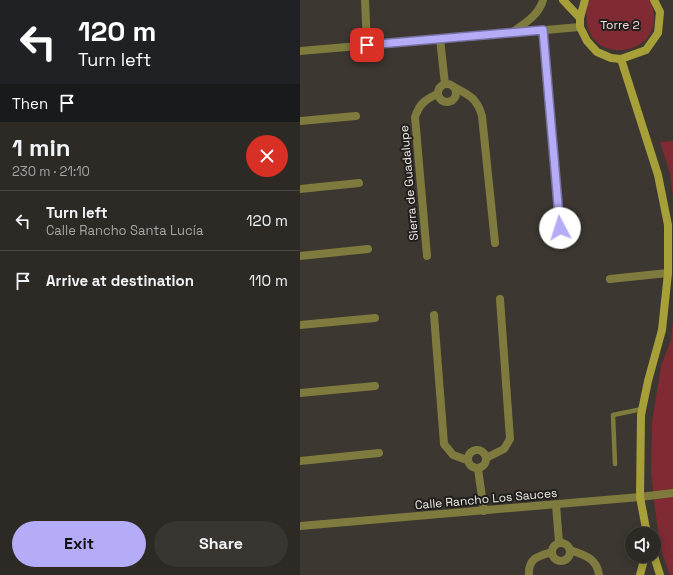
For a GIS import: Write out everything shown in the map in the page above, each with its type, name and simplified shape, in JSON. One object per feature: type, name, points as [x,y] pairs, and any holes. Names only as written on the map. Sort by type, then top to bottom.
[{"type":"street","points":[[366,0],[367,45]]},
{"type":"street","points":[[513,33],[538,12],[543,0]]},
{"type":"street","points":[[562,0],[580,18]]},
{"type":"street","points":[[585,0],[580,18],[580,27],[586,41],[597,52],[612,58],[621,59],[646,50],[658,33],[660,12],[654,0]]},
{"type":"street","points":[[300,51],[580,27]]},
{"type":"street","points":[[543,30],[560,228]]},
{"type":"street","points":[[440,39],[445,84],[448,84],[473,97],[479,106],[482,116],[495,243]]},
{"type":"street","points":[[621,59],[658,175],[668,225],[668,273],[662,330],[642,409],[640,497],[646,527]]},
{"type":"street","name":"Sierra de Guadalupe","points":[[427,256],[415,117],[417,109],[423,101],[437,94],[438,89],[445,84]]},
{"type":"street","points":[[437,94],[442,101],[450,102],[456,95],[454,87]]},
{"type":"street","points":[[300,121],[356,116]]},
{"type":"street","points":[[300,189],[360,182]]},
{"type":"street","points":[[300,256],[368,249]]},
{"type":"street","points":[[610,279],[668,273]]},
{"type":"street","points":[[486,458],[504,449],[510,439],[500,299]]},
{"type":"street","points":[[434,315],[444,444],[454,455],[468,460]]},
{"type":"street","points":[[300,325],[375,318]]},
{"type":"street","points":[[300,393],[375,386]]},
{"type":"street","points":[[478,450],[484,453],[486,458],[486,463],[483,467],[478,469],[469,465],[469,455],[473,451],[478,450]]},
{"type":"street","points":[[300,461],[379,453]]},
{"type":"street","points":[[478,469],[484,511]]},
{"type":"street","name":"Calle Rancho Los Sauces","points":[[300,526],[556,505],[673,493]]},
{"type":"street","points":[[556,505],[559,542]]},
{"type":"street","points":[[559,542],[564,543],[570,550],[588,557],[596,564],[599,575]]},
{"type":"street","points":[[559,542],[553,547],[552,552],[555,558],[563,561],[568,558],[570,550]]},
{"type":"street","points":[[529,575],[529,569],[532,562],[537,557],[552,552]]},
{"type":"street","points":[[640,575],[643,563]]},
{"type":"street","points":[[656,563],[660,575]]},
{"type":"lane","points":[[615,464],[613,415],[642,409]]},
{"type":"green space","name":"Torre 2","points":[[590,0],[650,0],[654,19],[650,33],[641,43],[629,49],[615,50],[602,46],[592,36],[587,21],[586,16]]},
{"type":"green space","points":[[673,141],[673,198],[670,173],[660,142]]},
{"type":"green space","points":[[673,319],[673,575],[670,575],[661,550],[661,527],[657,527],[651,470],[652,422],[661,366],[671,340]]},
{"type":"route","points":[[367,45],[543,30],[560,228]]}]
